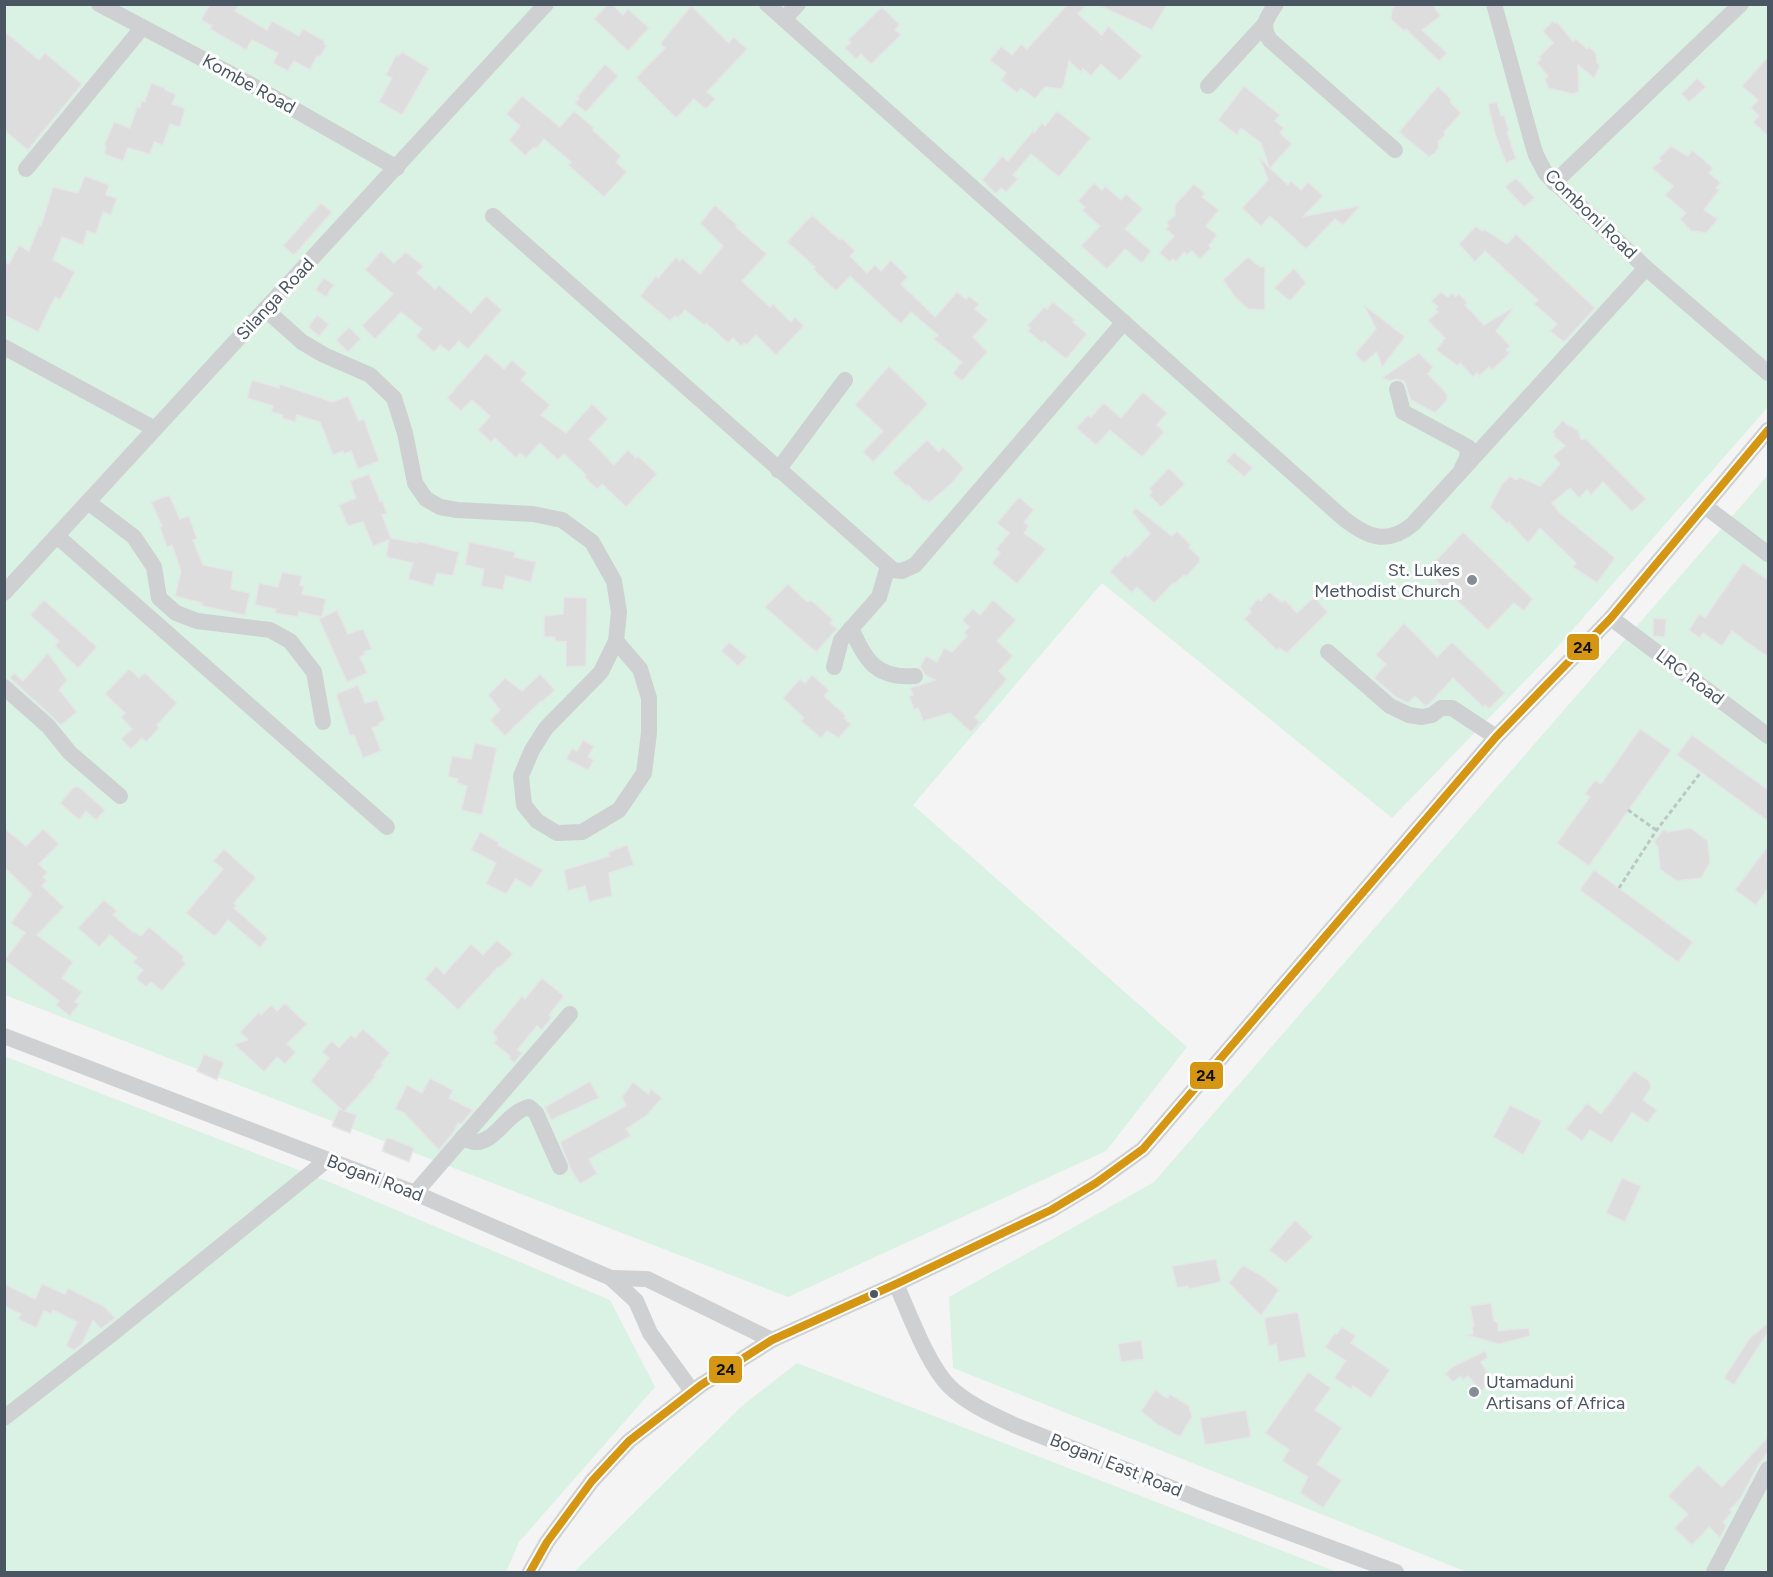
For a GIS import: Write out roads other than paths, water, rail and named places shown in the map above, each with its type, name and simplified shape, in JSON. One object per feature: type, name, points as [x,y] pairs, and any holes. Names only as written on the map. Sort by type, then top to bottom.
[{"type":"street","name":"Kombe Road","points":[[99,4],[248,83],[397,168]]},
{"type":"street","name":"Silanga Road","points":[[4,593],[546,4]]},
{"type":"street","points":[[767,4],[1343,518],[1369,534],[1389,537],[1406,530],[1646,268]]},
{"type":"street","points":[[784,19],[798,4]]},
{"type":"street","points":[[1208,86],[1264,26],[1276,4]]},
{"type":"street","name":"Comboni Road","points":[[1494,4],[1536,155],[1554,183],[1646,268],[1768,373]]},
{"type":"street","points":[[1554,183],[1741,4]]},
{"type":"street","points":[[1264,26],[1265,33],[1270,40],[1395,150]]},
{"type":"street","points":[[26,170],[142,28]]},
{"type":"street","points":[[493,216],[893,570],[902,571],[915,565],[1124,322]]},
{"type":"street","points":[[265,309],[302,342],[324,355],[370,375],[394,398],[405,433],[415,483],[426,499],[440,507],[457,510],[533,513],[562,520],[592,542],[614,581],[619,612],[616,641],[601,672],[546,728],[532,750],[521,776],[525,805],[537,822],[557,833],[582,832],[619,810],[644,773],[649,734],[649,698],[640,669],[616,641]]},
{"type":"street","points":[[4,347],[155,429]]},
{"type":"street","points":[[778,470],[845,380]]},
{"type":"street","points":[[1397,390],[1403,412],[1468,447],[1467,458],[1460,471]]},
{"type":"street","points":[[530,1572],[553,1534],[592,1481],[629,1441],[693,1391],[772,1340],[1051,1210],[1096,1183],[1143,1149],[1496,737],[1611,618],[1768,430]]},
{"type":"street","points":[[88,502],[134,537],[154,567],[159,598],[176,613],[197,621],[270,630],[290,641],[314,672],[323,722]]},
{"type":"street","points":[[1706,507],[1768,554]]},
{"type":"street","points":[[57,536],[387,827]]},
{"type":"street","points":[[834,667],[841,640],[879,597],[888,566]]},
{"type":"street","name":"LRC Road","points":[[1611,618],[1768,736]]},
{"type":"street","points":[[851,628],[863,655],[872,665],[900,677],[915,676]]},
{"type":"street","points":[[1328,652],[1390,706],[1408,715],[1422,717],[1432,715],[1441,708],[1452,708],[1496,737]]},
{"type":"street","points":[[4,687],[48,726],[70,753],[120,796]]},
{"type":"street","points":[[415,1192],[570,1014]]},
{"type":"street","name":"Bogani Road","points":[[4,1036],[415,1192],[611,1278],[636,1301],[650,1334],[693,1391]]},
{"type":"street","points":[[462,1138],[476,1142],[489,1138],[520,1109],[529,1107],[536,1113],[560,1167]]},
{"type":"street","points":[[4,1418],[327,1160]]},
{"type":"street","points":[[611,1278],[647,1279],[772,1340]]},
{"type":"street","name":"Bogani East Road","points":[[896,1284],[938,1372],[948,1385],[963,1398],[987,1412],[1014,1425],[1204,1500],[1396,1572]]},
{"type":"street","points":[[1714,1572],[1768,1469]]},
{"type":"place","name":"St. Lukes Methodist Church","points":[[1472,580]]},
{"type":"place","name":"Utamaduni Artisans of Africa","points":[[1474,1392]]}]
